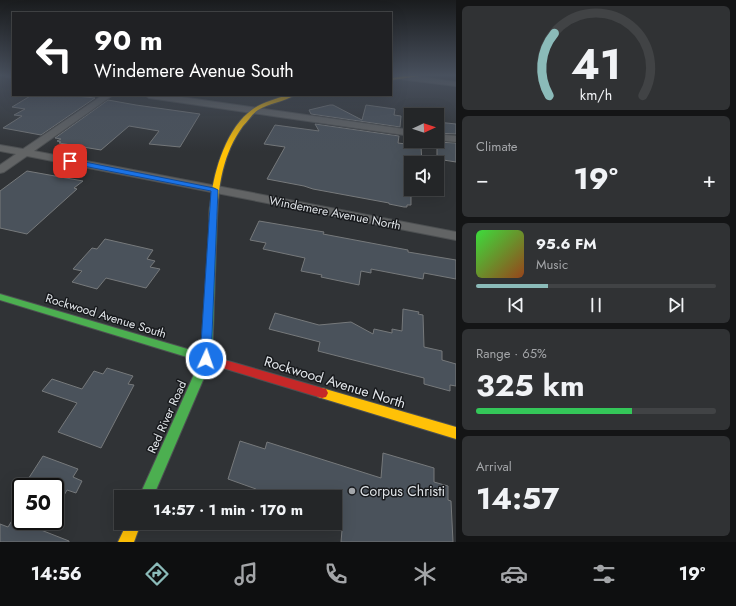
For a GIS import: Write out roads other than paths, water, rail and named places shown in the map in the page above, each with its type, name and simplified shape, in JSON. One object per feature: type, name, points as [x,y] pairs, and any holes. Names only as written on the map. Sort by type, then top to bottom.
[{"type":"main road","name":"Red River Road","points":[[149,490],[206,359],[214,190],[223,158],[230,140],[239,127],[255,110],[279,100]]},
{"type":"main road","name":"Rockwood Avenue South","points":[[0,297],[206,359]]},
{"type":"main road","name":"Rockwood Avenue North","points":[[206,359],[456,433]]},
{"type":"main road","points":[[126,542],[131,530]]},
{"type":"street","points":[[0,170],[101,100]]},
{"type":"street","points":[[187,100],[404,132]]},
{"type":"street","points":[[444,138],[456,139]]},
{"type":"street","name":"Windemere Avenue North","points":[[0,148],[456,236]]},
{"type":"place","name":"Corpus Christi","points":[[352,491]]}]
